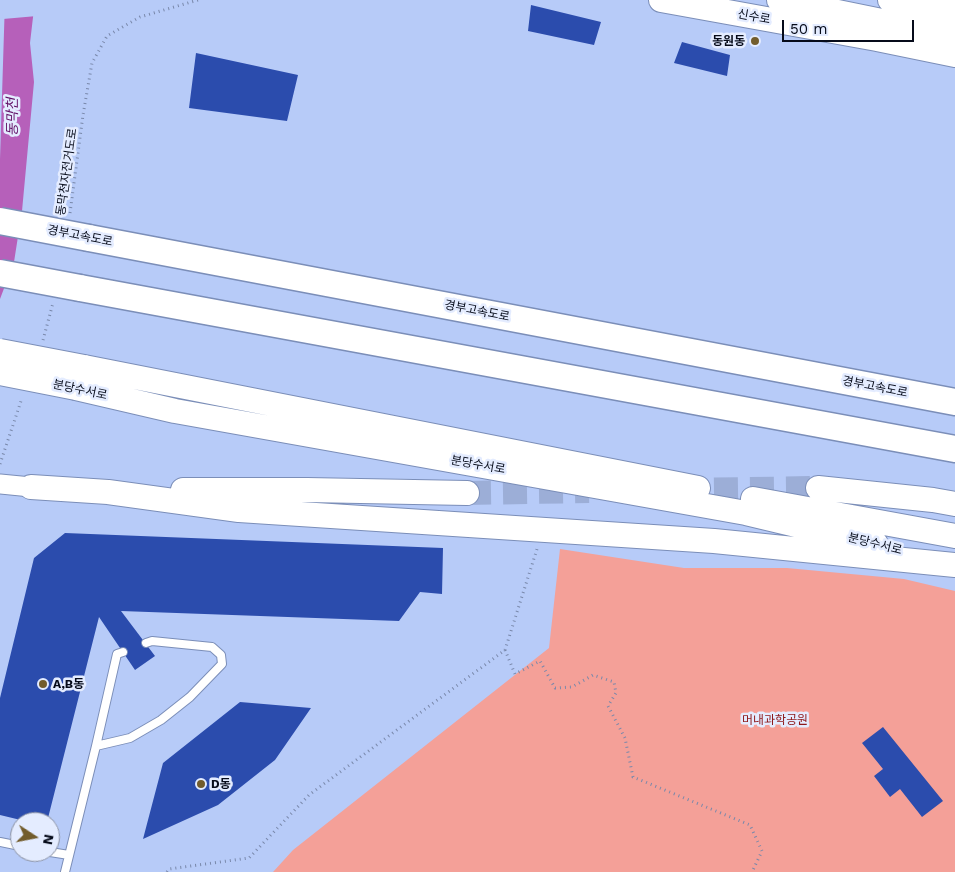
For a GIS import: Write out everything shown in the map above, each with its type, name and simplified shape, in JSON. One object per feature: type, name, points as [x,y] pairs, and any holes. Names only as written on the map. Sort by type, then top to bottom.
[{"type":"highway","name":"경부고속도로","points":[[0,221],[955,402]]},
{"type":"highway","points":[[0,273],[955,450]]},
{"type":"main road","name":"신수로","points":[[661,0],[883,20]]},
{"type":"main road","points":[[778,0],[955,36]]},
{"type":"main road","points":[[883,20],[955,12]]},
{"type":"main road","points":[[883,20],[955,55]]},
{"type":"main road","points":[[883,20],[955,65]]},
{"type":"main road","name":"분당수서로","points":[[0,351],[175,411],[746,513],[955,564]]},
{"type":"main road","name":"분당수서로","points":[[0,373],[80,378],[955,536]]},
{"type":"main road","points":[[31,487],[108,492],[239,510],[714,541],[955,564]]},
{"type":"main road","points":[[818,488],[955,504]]},
{"type":"main road","points":[[108,492],[307,490],[467,493]]},
{"type":"street","points":[[0,484],[31,487]]},
{"type":"lane","points":[[96,746],[130,738],[161,720],[190,697],[222,664],[221,655],[212,647],[152,640],[146,643]]},
{"type":"lane","points":[[65,872],[118,654],[123,652]]},
{"type":"lane","points":[[60,854],[69,855]]},
{"type":"path","name":"동막천자전거도로","points":[[70,215],[92,63],[108,36],[140,17],[198,0]]},
{"type":"path","points":[[41,346],[53,301]]},
{"type":"path","points":[[0,464],[24,392]]},
{"type":"path","points":[[166,872],[168,869],[248,858],[309,795],[505,650],[543,529]]},
{"type":"path","points":[[505,650],[515,674],[540,661],[555,688],[572,687],[593,675],[614,682],[616,692],[608,706],[625,738],[633,777],[750,825],[762,851],[752,872]]},
{"type":"green space","name":"머내과학공원","points":[[560,549],[684,568],[787,568],[904,579],[955,591],[955,872],[273,872],[293,850],[549,648]]},
{"type":"water","name":"동막천","points":[[5,0],[35,0],[30,43],[34,82],[22,211],[14,262],[0,299],[0,159]]},
{"type":"pier","points":[[2,0],[37,0],[37,16],[3,19]]},
{"type":"building","points":[[531,5],[601,22],[594,45],[528,31]]},
{"type":"building","points":[[682,42],[730,55],[727,76],[674,63]]},
{"type":"building","points":[[196,53],[298,75],[287,121],[189,108]]},
{"type":"building","name":"A,B동","points":[[65,533],[443,548],[442,594],[420,592],[399,621],[121,611],[155,656],[135,670],[99,617],[50,812],[10,812],[10,817],[0,815],[0,698],[34,558]]},
{"type":"building","name":"D동","points":[[240,702],[311,708],[275,760],[218,805],[143,839],[163,763]]},
{"type":"building","points":[[883,727],[943,801],[922,817],[900,789],[890,797],[874,776],[883,769],[862,743]]},
{"type":"tunnel","points":[[678,490],[818,488]]},
{"type":"tunnel","points":[[467,493],[589,491]]},
{"type":"place","name":"동원동","points":[[755,41]]},
{"type":"place","name":"A,B동","points":[[43,684]]},
{"type":"place","name":"D동","points":[[201,784]]}]
